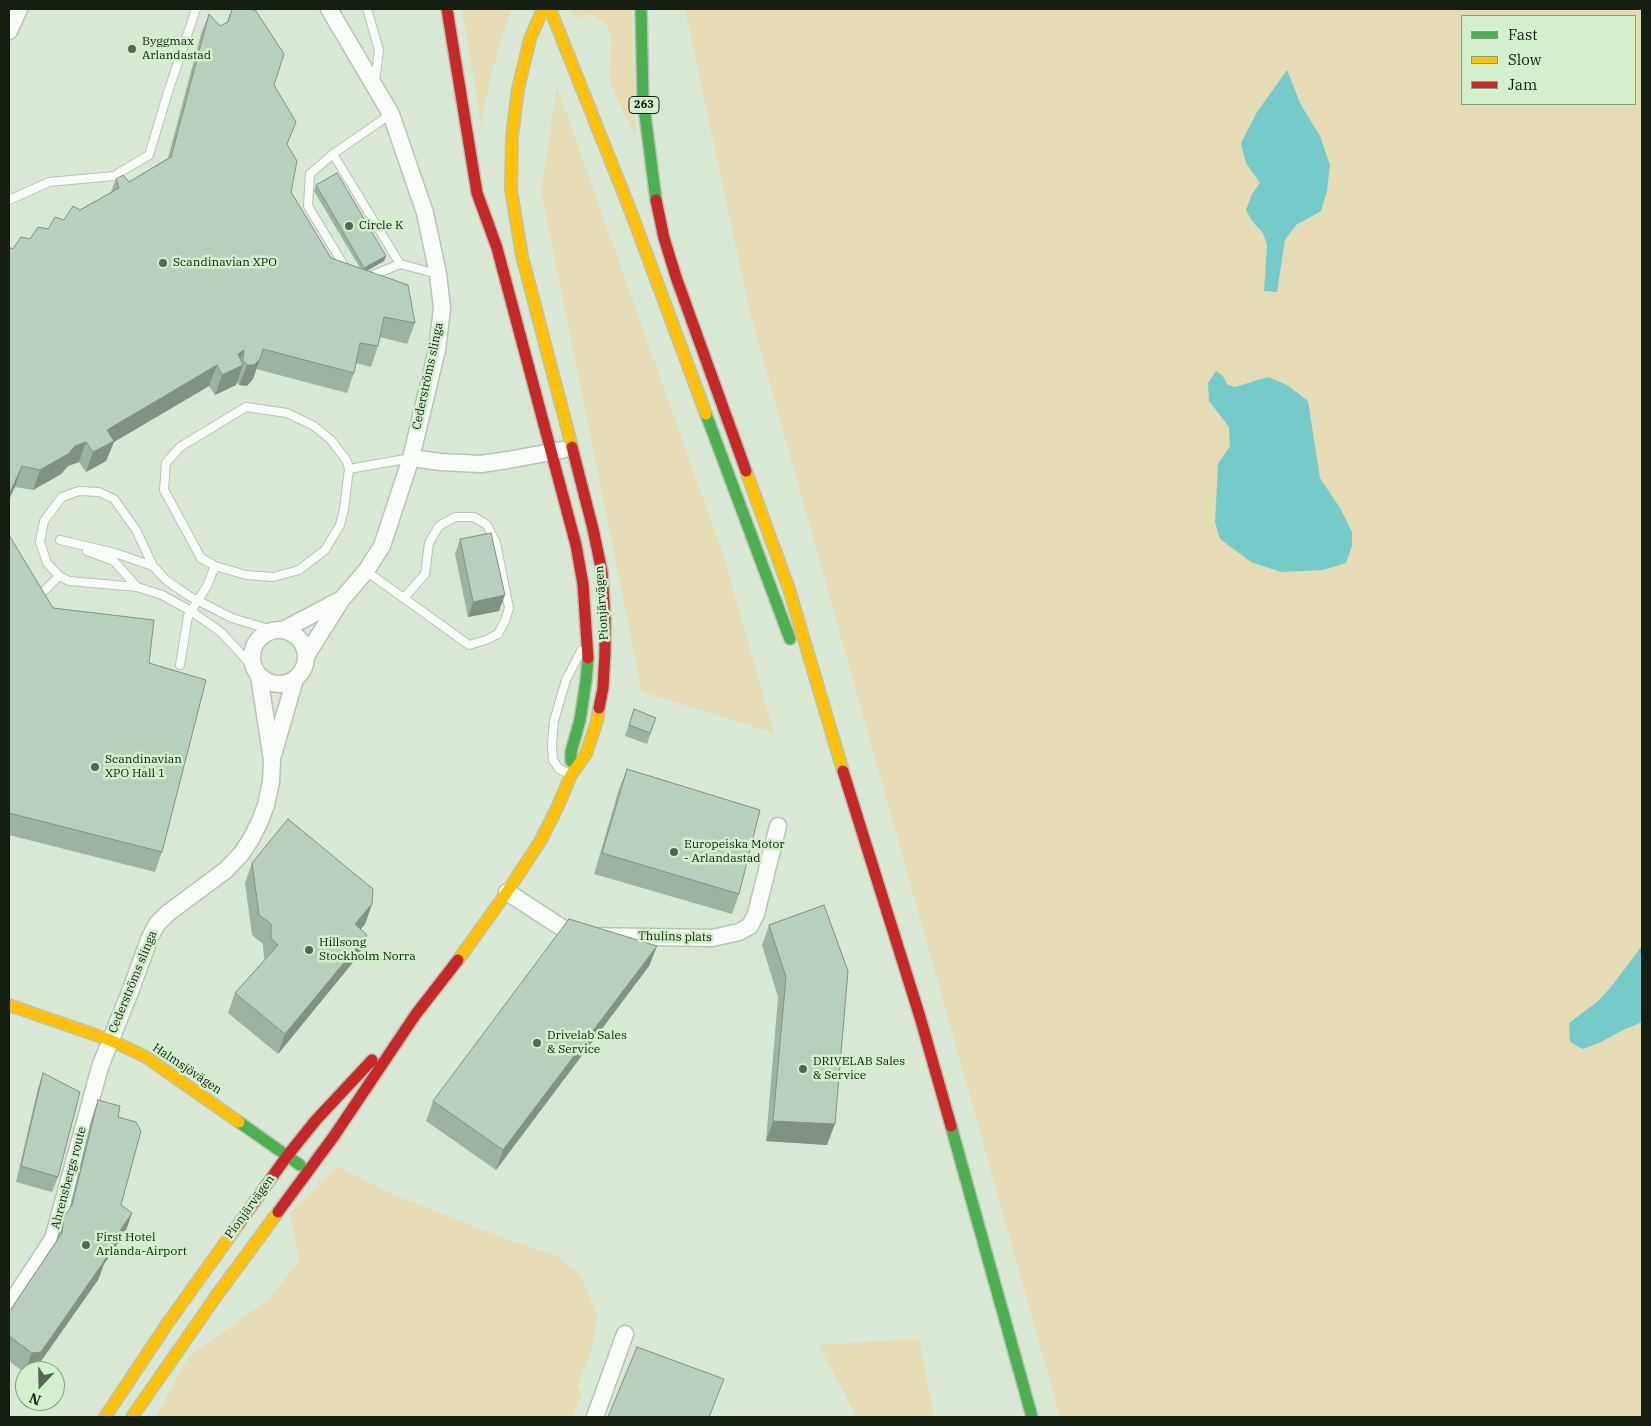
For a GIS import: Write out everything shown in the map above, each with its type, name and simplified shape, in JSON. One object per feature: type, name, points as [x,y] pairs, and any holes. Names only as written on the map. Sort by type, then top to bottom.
[{"type":"main road","points":[[447,9],[466,137],[475,183],[497,248]]},
{"type":"main road","name":"Pionjärvägen","points":[[132,1417],[217,1295],[309,1171],[416,1014],[475,938],[507,892],[540,840],[558,806],[571,775],[586,754],[597,721],[603,688],[605,644],[602,572],[593,529],[522,256],[512,190],[512,136],[518,89],[530,39],[543,9]]},
{"type":"main road","name":"263","points":[[550,9],[631,212],[849,792]]},
{"type":"main road","name":"263","points":[[640,9],[643,99],[656,200],[664,238],[676,277],[789,589],[849,792],[926,1036],[1032,1417]]},
{"type":"main road","points":[[496,212],[497,248]]},
{"type":"main road","name":"Pionjärvägen","points":[[497,248],[576,545],[583,584],[588,641],[586,681],[580,720],[572,752],[571,775]]},
{"type":"main road","name":"Halmsjövägen","points":[[9,1005],[110,1040],[146,1057],[309,1171]]},
{"type":"main road","name":"Pionjärvägen","points":[[105,1417],[287,1156],[316,1120],[416,1014]]},
{"type":"street","points":[[9,31],[19,9]]},
{"type":"street","name":"Cederströms slinga","points":[[272,760],[295,679],[302,672],[306,656],[342,598],[366,571],[382,546],[411,458],[438,341],[442,308],[438,274],[425,213],[391,114],[329,9]]},
{"type":"street","points":[[411,458],[481,464],[572,448]]},
{"type":"street","name":"Cederströms slinga","points":[[110,1040],[150,937],[157,924],[168,913],[226,870],[252,839],[266,806],[271,782],[272,760],[256,672],[251,656],[254,645],[262,636],[342,598]]},
{"type":"street","points":[[277,630],[292,634],[300,640],[306,656]]},
{"type":"street","points":[[256,672],[267,682],[276,684],[286,684],[295,679]]},
{"type":"street","name":"Thulins plats","points":[[507,892],[567,931],[585,936],[713,938],[739,932],[750,926],[756,914],[778,826]]},
{"type":"street","name":"Ahrensbergs route","points":[[9,1306],[53,1239],[89,1103],[110,1040]]},
{"type":"street","points":[[595,1417],[626,1334]]},
{"type":"lane","points":[[9,200],[49,182],[114,176],[149,155],[196,9]]},
{"type":"lane","points":[[367,9],[380,50],[374,85]]},
{"type":"lane","points":[[391,114],[333,154],[310,174],[308,206],[348,271],[368,277],[400,264],[438,274]]},
{"type":"lane","points":[[333,154],[400,264]]},
{"type":"lane","points":[[246,407],[288,413],[314,426],[331,440],[347,461],[349,469],[340,525],[325,550],[299,570],[273,577],[246,575],[215,566],[201,558],[164,490],[166,463],[180,447],[246,407]]},
{"type":"lane","points":[[349,469],[411,458]]},
{"type":"lane","points":[[256,672],[222,633],[192,611],[162,595],[137,587],[69,581],[58,576],[47,563],[40,542],[44,521],[62,497],[79,492],[99,492],[114,499],[136,530],[153,566],[166,580],[232,618],[277,630]]},
{"type":"lane","points":[[366,571],[469,645],[486,640],[498,634],[505,621],[508,608],[496,543],[486,525],[474,517],[455,517],[439,526],[429,543],[425,574],[404,598]]},
{"type":"lane","points":[[137,587],[114,561],[60,540],[115,553],[153,566]]},
{"type":"lane","points":[[180,664],[188,616],[207,586],[215,566]]},
{"type":"lane","points":[[30,604],[58,576]]},
{"type":"lane","points":[[571,775],[559,769],[553,760],[554,721],[566,680],[576,659],[588,641]]},
{"type":"shaded area","points":[[462,9],[511,9],[494,64],[481,126]]},
{"type":"shaded area","points":[[571,9],[632,9],[636,138],[609,81],[611,38],[606,23],[588,14],[575,19]]},
{"type":"shaded area","points":[[685,9],[1642,9],[1642,1417],[1060,1417],[750,313]]},
{"type":"shaded area","points":[[557,87],[724,557],[774,733],[642,692],[541,191]]},
{"type":"shaded area","points":[[337,1166],[385,1191],[514,1242],[557,1256],[580,1275],[598,1315],[590,1356],[577,1386],[582,1394],[573,1417],[156,1417],[189,1356],[267,1301],[299,1261],[290,1213]]},
{"type":"shaded area","points":[[919,1339],[934,1417],[855,1417],[819,1345]]},
{"type":"water","points":[[1287,70],[1301,105],[1320,136],[1330,165],[1327,191],[1321,211],[1296,225],[1285,240],[1277,292],[1264,291],[1267,245],[1263,233],[1252,221],[1246,210],[1252,194],[1260,183],[1246,163],[1241,143],[1257,112]]},
{"type":"water","points":[[1216,371],[1222,375],[1228,385],[1235,387],[1268,377],[1287,385],[1308,401],[1320,478],[1340,508],[1352,532],[1352,546],[1346,563],[1323,570],[1281,572],[1251,562],[1220,539],[1215,522],[1218,464],[1230,446],[1229,427],[1209,401],[1208,383]]},
{"type":"water","points":[[1642,946],[1642,1022],[1583,1049],[1570,1042],[1569,1023],[1597,1002],[1611,987]]},
{"type":"building","name":"Scandinavian XPO","points":[[232,9],[251,9],[256,11],[284,54],[274,85],[296,122],[287,144],[297,161],[291,192],[331,258],[408,285],[415,323],[384,317],[378,346],[360,343],[354,373],[263,349],[260,359],[254,365],[247,365],[243,360],[244,350],[238,354],[243,365],[222,375],[217,365],[107,430],[114,441],[93,452],[86,442],[75,446],[68,454],[40,470],[22,466],[9,495],[9,247],[13,249],[21,237],[30,239],[38,227],[48,229],[55,217],[64,220],[73,206],[80,210],[119,188],[116,179],[123,175],[129,182],[171,157],[209,14],[220,26],[228,22]]},
{"type":"building","name":"Circle K","points":[[337,173],[386,256],[364,268],[316,185]]},
{"type":"building","points":[[491,533],[505,595],[473,602],[460,539]]},
{"type":"building","name":"Scandinavian XPO Hall 1","points":[[9,535],[53,608],[154,620],[149,663],[206,680],[162,852],[9,813]]},
{"type":"building","points":[[634,709],[656,718],[650,733],[629,725]]},
{"type":"building","name":"Europeiska Motor - Arlandastad","points":[[627,769],[760,810],[739,894],[602,853]]},
{"type":"building","name":"Hillsong Stockholm Norra","points":[[288,819],[373,889],[372,904],[355,924],[367,935],[285,1034],[235,993],[278,945],[271,938],[271,924],[259,915],[252,863]]},
{"type":"building","name":"DRIVELAB Sales & Service","points":[[824,905],[848,971],[835,1124],[773,1121],[786,977],[769,925]]},
{"type":"building","name":"Drivelab Sales & Service","points":[[569,919],[657,946],[503,1150],[433,1101]]},
{"type":"building","points":[[43,1073],[80,1092],[58,1177],[21,1166]]},
{"type":"building","name":"First Hotel Arlanda-Airport","points":[[98,1100],[120,1106],[118,1117],[136,1122],[141,1131],[121,1205],[132,1213],[109,1247],[105,1260],[41,1352],[32,1353],[9,1336],[9,1312],[62,1233],[64,1217],[72,1205]]},
{"type":"building","points":[[637,1347],[724,1379],[709,1417],[608,1417]]},
{"type":"traffic: fast","points":[[641,9],[643,99],[656,200]]},
{"type":"traffic: fast","points":[[706,414],[790,639]]},
{"type":"traffic: fast","points":[[571,761],[571,752],[580,720],[588,658]]},
{"type":"traffic: fast","points":[[239,1122],[300,1165]]},
{"type":"traffic: fast","points":[[951,1126],[1032,1417]]},
{"type":"traffic: slow","points":[[543,9],[530,39],[518,89],[512,136],[511,190],[522,256],[572,447]]},
{"type":"traffic: slow","points":[[550,9],[631,212]]},
{"type":"traffic: slow","points":[[631,212],[706,414]]},
{"type":"traffic: slow","points":[[746,471],[789,589],[843,771]]},
{"type":"traffic: slow","points":[[458,960],[507,892],[541,840],[571,775],[586,754],[597,721],[599,708]]},
{"type":"traffic: slow","points":[[9,1005],[110,1040],[146,1057],[239,1122]]},
{"type":"traffic: slow","points":[[132,1417],[217,1295],[278,1212]]},
{"type":"traffic: slow","points":[[105,1417],[167,1324],[238,1225]]},
{"type":"traffic: jam","points":[[447,9],[477,193],[497,248]]},
{"type":"traffic: jam","points":[[656,200],[664,238],[676,277],[746,471]]},
{"type":"traffic: jam","points":[[497,248],[576,545],[583,584],[588,658]]},
{"type":"traffic: jam","points":[[572,447],[602,572],[605,653],[603,688],[599,708]]},
{"type":"traffic: jam","points":[[843,771],[920,1017],[951,1126]]},
{"type":"traffic: jam","points":[[278,1212],[334,1136],[416,1014],[458,960]]},
{"type":"traffic: jam","points":[[238,1225],[287,1156],[316,1120],[372,1060]]},
{"type":"place","name":"Byggmax Arlandastad","points":[[132,49]]},
{"type":"place","name":"Circle K","points":[[349,226]]},
{"type":"place","name":"Scandinavian XPO","points":[[163,263]]},
{"type":"place","name":"Scandinavian XPO Hall 1","points":[[95,767]]},
{"type":"place","name":"Europeiska Motor - Arlandastad","points":[[674,852]]},
{"type":"place","name":"Hillsong Stockholm Norra","points":[[309,950]]},
{"type":"place","name":"Drivelab Sales & Service","points":[[537,1043]]},
{"type":"place","name":"DRIVELAB Sales & Service","points":[[803,1069]]},
{"type":"place","name":"First Hotel Arlanda-Airport","points":[[86,1245]]}]
